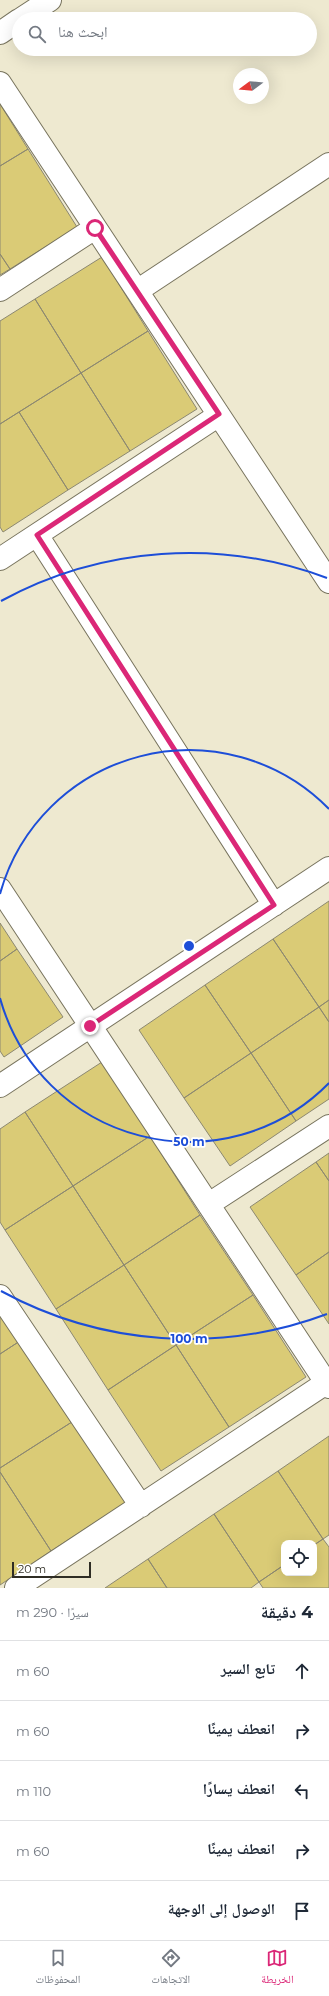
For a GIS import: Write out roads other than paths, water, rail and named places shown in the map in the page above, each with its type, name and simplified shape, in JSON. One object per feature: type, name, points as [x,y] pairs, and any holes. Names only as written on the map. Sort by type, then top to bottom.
[{"type":"street","points":[[32,12],[50,0]]},
{"type":"street","points":[[0,33],[12,25]]},
{"type":"street","points":[[0,83],[329,582]]},
{"type":"street","points":[[137,291],[329,164]]},
{"type":"street","points":[[0,290],[95,228]]},
{"type":"street","points":[[0,559],[219,414]]},
{"type":"street","points":[[37,535],[274,905]]},
{"type":"street","points":[[0,1086],[329,868]]},
{"type":"street","points":[[0,889],[328,1384],[16,1588]]},
{"type":"street","points":[[209,1204],[329,1126]]},
{"type":"street","points":[[0,1296],[141,1506]]}]
